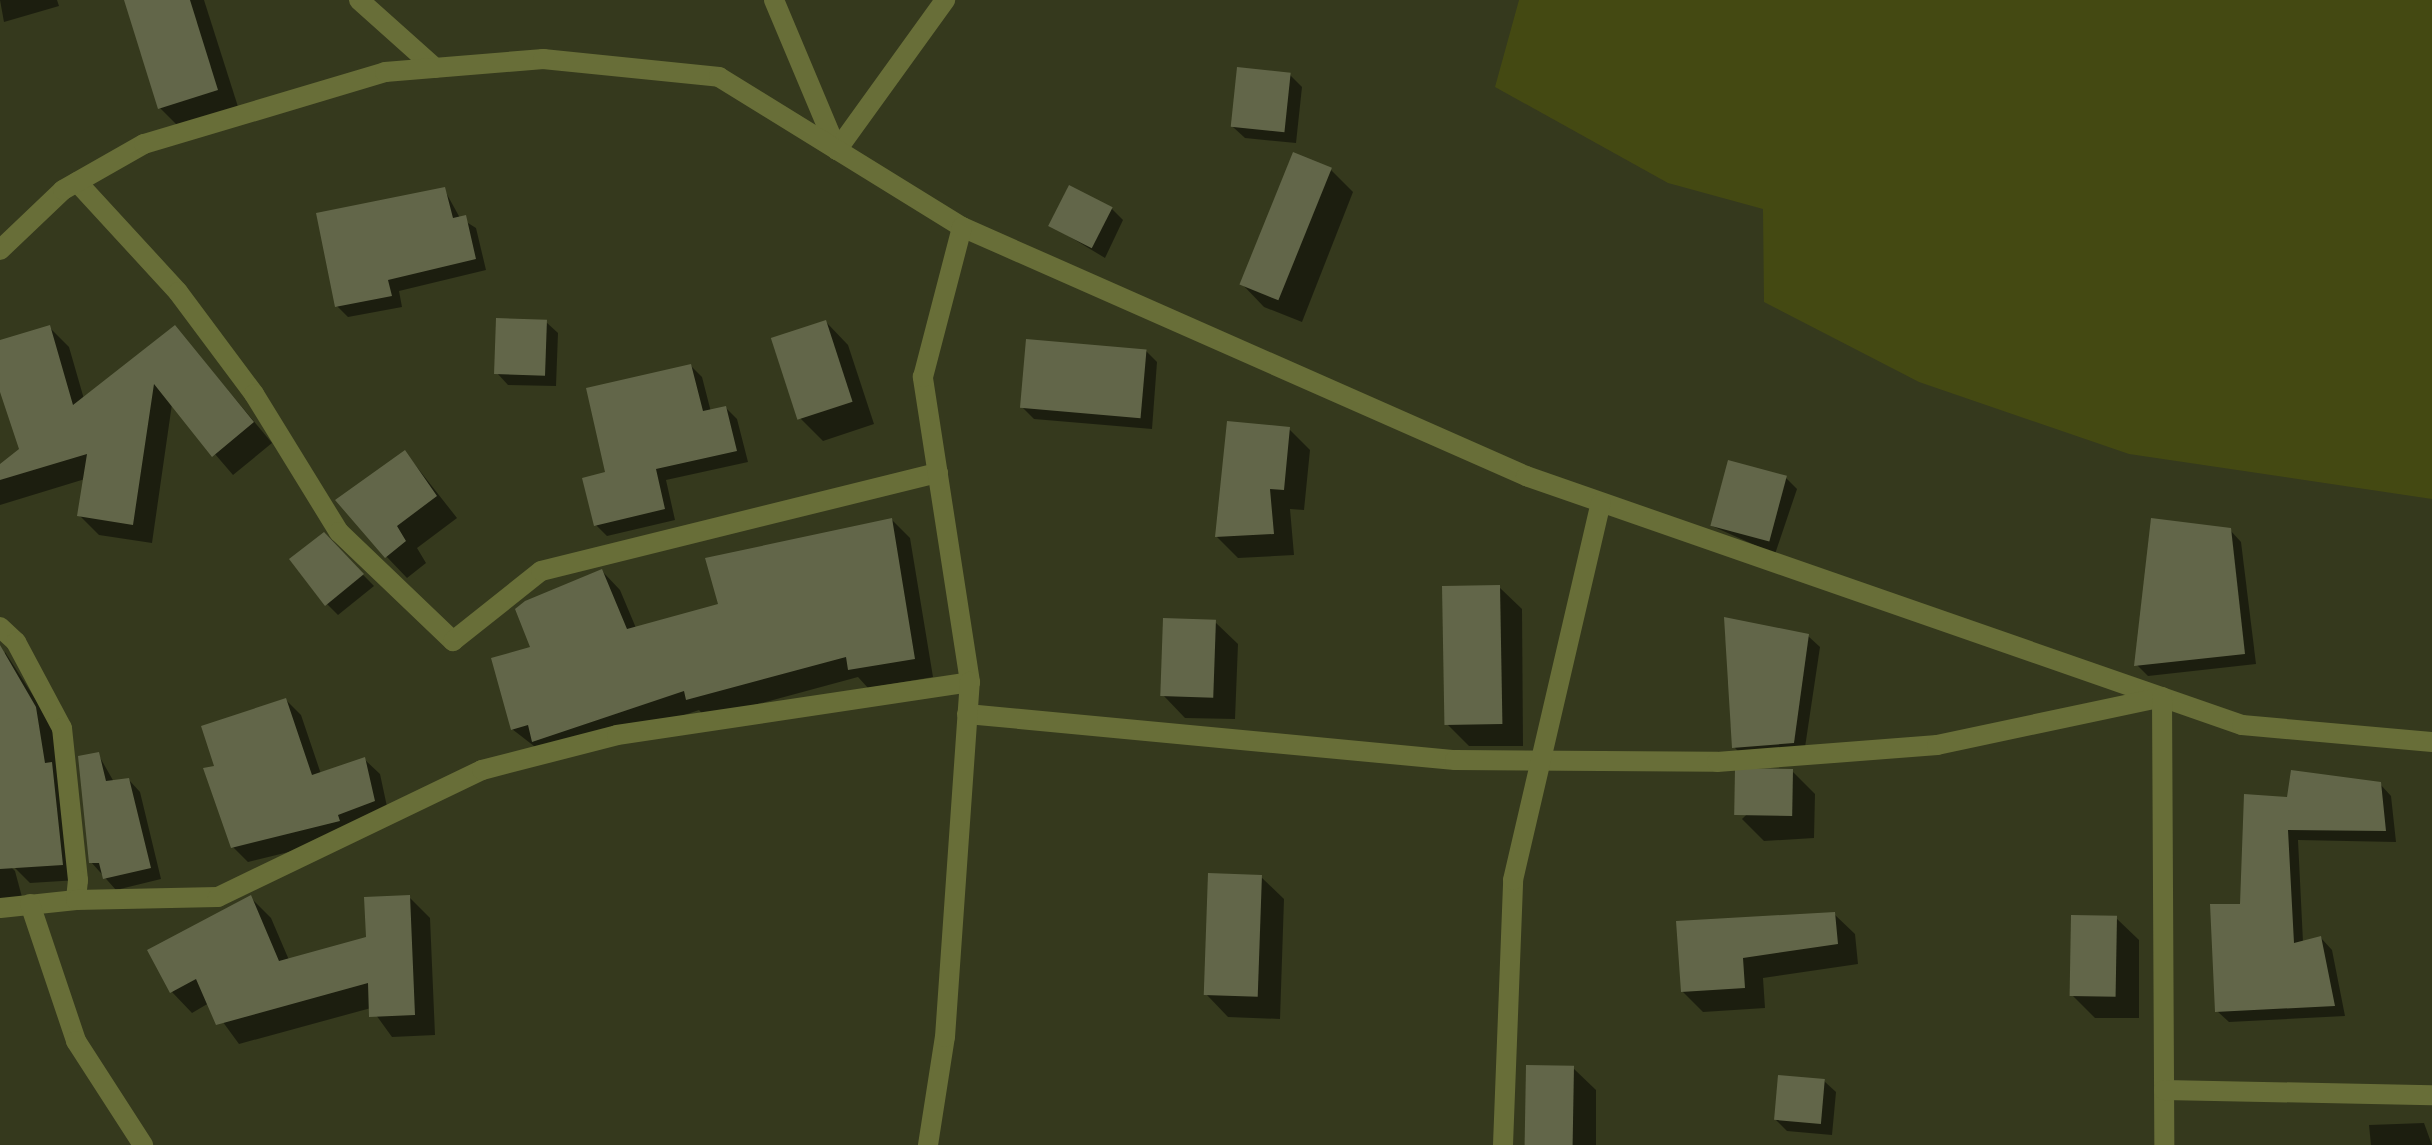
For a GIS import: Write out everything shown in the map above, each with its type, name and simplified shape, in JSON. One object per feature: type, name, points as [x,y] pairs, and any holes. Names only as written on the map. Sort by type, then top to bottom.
[{"type":"street","points":[[359,0],[435,68]]},
{"type":"street","points":[[774,0],[837,150]]},
{"type":"street","points":[[837,150],[945,0]]},
{"type":"street","points":[[0,250],[77,182],[144,144],[261,105],[385,72],[543,59],[719,77],[962,227],[1601,503],[2242,725],[2432,742]]},
{"type":"street","points":[[77,182],[178,292],[254,394],[339,532],[453,641],[541,571],[687,530],[810,510],[938,473]]},
{"type":"street","points":[[928,1145],[945,1037],[970,682],[923,377],[962,227]]},
{"type":"street","points":[[1503,1145],[1513,880],[1601,503]]},
{"type":"street","points":[[0,627],[16,642],[62,728],[76,900]]},
{"type":"street","points":[[0,908],[76,900],[218,897],[482,770],[617,735],[970,682]]},
{"type":"street","points":[[967,714],[1455,760],[1717,762],[1937,745],[2162,697]]},
{"type":"street","points":[[2162,697],[2164,1145]]},
{"type":"street","points":[[30,904],[76,1041],[143,1145]]},
{"type":"street","points":[[2164,1090],[2432,1095]]},
{"type":"green space","points":[[1519,0],[2432,0],[2432,499],[2129,454],[1919,382],[1764,302],[1763,209],[1668,183],[1495,87]]},
{"type":"building","points":[[124,0],[190,0],[218,90],[158,109]]},
{"type":"building","points":[[1237,67],[1291,73],[1284,132],[1231,127]]},
{"type":"building","points":[[1293,152],[1332,168],[1278,300],[1239,285]]},
{"type":"building","points":[[1069,185],[1113,207],[1092,248],[1048,226]]},
{"type":"building","points":[[445,187],[453,218],[466,215],[476,259],[388,280],[392,296],[335,307],[316,213]]},
{"type":"building","points":[[496,318],[547,320],[545,376],[494,374]]},
{"type":"building","points":[[826,320],[853,402],[797,420],[771,338]]},
{"type":"building","points":[[50,325],[73,405],[175,325],[254,422],[212,457],[154,384],[133,525],[77,516],[87,454],[0,480],[0,464],[19,449],[0,392],[0,340]]},
{"type":"building","points":[[1026,339],[1147,350],[1141,418],[1020,408]]},
{"type":"building","points":[[691,364],[703,411],[726,406],[737,451],[656,469],[665,509],[594,526],[582,478],[605,472],[586,388]]},
{"type":"building","points":[[1227,421],[1290,427],[1284,490],[1270,489],[1274,534],[1215,537]]},
{"type":"building","points":[[405,450],[437,496],[397,526],[406,541],[385,558],[335,500]]},
{"type":"building","points":[[1728,460],[1787,476],[1769,541],[1710,526]]},
{"type":"building","points":[[892,518],[915,659],[848,670],[846,657],[686,700],[684,691],[532,742],[528,725],[511,730],[491,658],[530,647],[515,609],[525,601],[602,569],[627,629],[718,604],[705,558]]},
{"type":"building","points":[[2151,518],[2231,528],[2245,654],[2134,666]]},
{"type":"building","points":[[324,532],[364,574],[325,606],[289,559]]},
{"type":"building","points":[[1500,585],[1502,724],[1444,725],[1442,586]]},
{"type":"building","points":[[1724,617],[1809,634],[1794,743],[1732,748]]},
{"type":"building","points":[[1163,618],[1216,620],[1213,698],[1160,696]]},
{"type":"building","points":[[0,645],[36,707],[45,763],[52,762],[63,865],[0,869]]},
{"type":"building","points":[[286,698],[312,775],[365,757],[375,801],[338,815],[340,821],[231,848],[203,768],[214,766],[201,726]]},
{"type":"building","points":[[99,752],[106,781],[129,778],[151,868],[103,879],[99,863],[89,863],[78,756]]},
{"type":"building","points":[[1735,768],[1793,769],[1792,816],[1734,815]]},
{"type":"building","points":[[2291,770],[2381,782],[2386,831],[2288,830],[2294,943],[2321,936],[2335,1006],[2215,1012],[2210,904],[2240,904],[2244,794],[2287,797]]},
{"type":"building","points":[[1208,873],[1262,875],[1258,997],[1204,995]]},
{"type":"building","points":[[251,895],[279,961],[366,937],[364,897],[410,895],[415,1015],[369,1017],[368,983],[216,1025],[196,979],[170,993],[147,950]]},
{"type":"building","points":[[1835,912],[1838,944],[1743,958],[1745,988],[1681,992],[1676,921]]},
{"type":"building","points":[[2071,915],[2117,916],[2116,997],[2070,996]]},
{"type":"building","points":[[1526,1065],[1574,1066],[1573,1145],[1525,1145]]},
{"type":"building","points":[[1778,1075],[1825,1079],[1821,1124],[1774,1120]]}]
